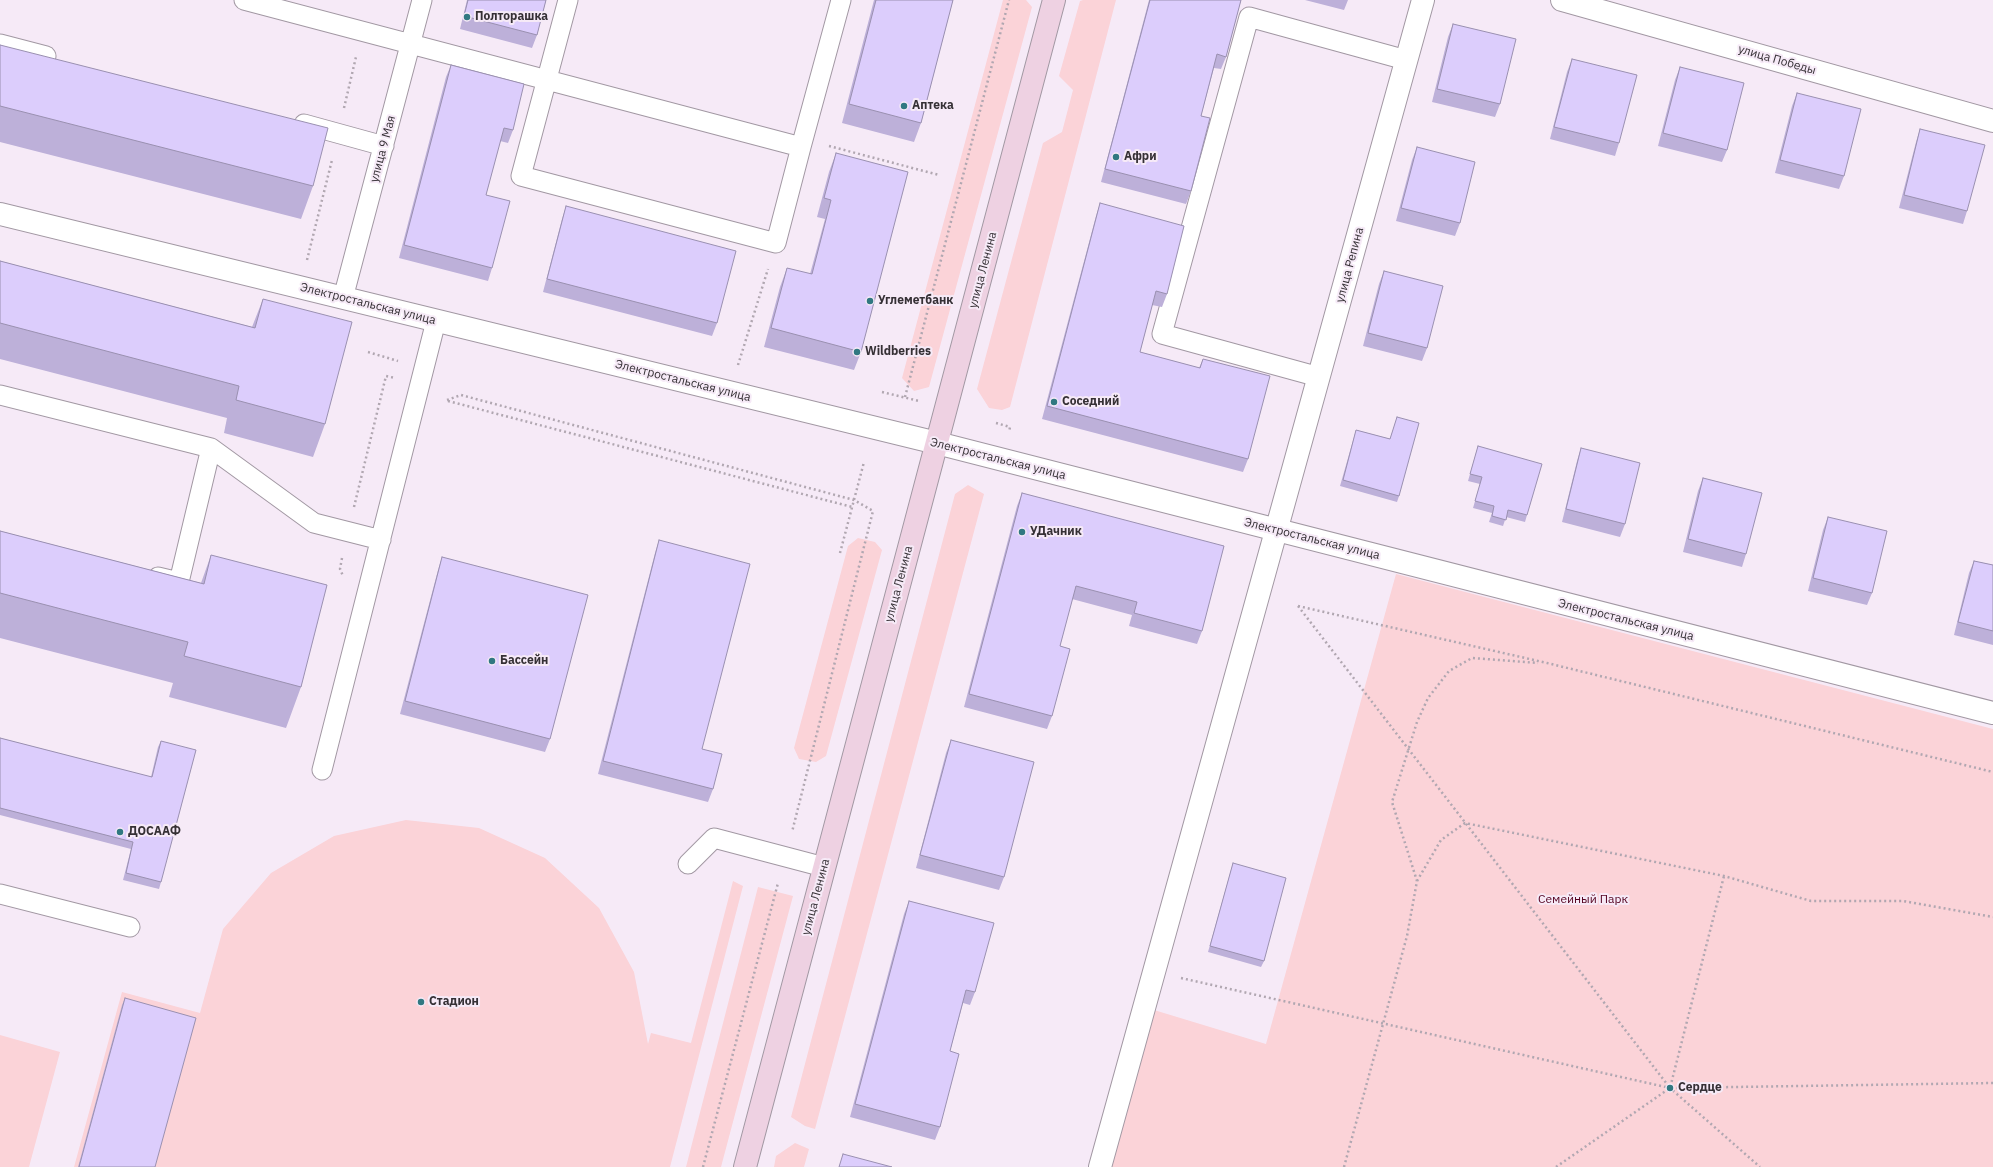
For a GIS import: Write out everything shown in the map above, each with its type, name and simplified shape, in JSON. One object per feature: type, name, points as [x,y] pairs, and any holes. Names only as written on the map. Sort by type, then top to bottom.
[{"type":"street","name":"улица Ленина","points":[[745,1167],[1054,0]]},
{"type":"street","name":"улица Репина","points":[[1100,1167],[1423,0]]},
{"type":"street","name":"улица Победы","points":[[1562,0],[1993,121]]},
{"type":"street","name":"Электростальская улица","points":[[0,214],[937,443],[1993,713]]},
{"type":"lane","points":[[244,0],[547,80],[802,143]]},
{"type":"lane","name":"улица 9 Мая","points":[[343,298],[422,0]]},
{"type":"lane","points":[[568,0],[521,176],[776,243],[841,0]]},
{"type":"lane","points":[[1319,377],[1162,334],[1166,319],[1249,17],[1406,60]]},
{"type":"lane","points":[[0,44],[62,61]]},
{"type":"lane","points":[[285,119],[384,146]]},
{"type":"lane","points":[[322,770],[436,321]]},
{"type":"lane","points":[[0,395],[211,448],[314,523],[380,540]]},
{"type":"lane","points":[[140,572],[179,582],[211,448]]},
{"type":"lane","points":[[688,864],[714,838],[824,867]]},
{"type":"lane","points":[[0,894],[130,926]]},
{"type":"path","points":[[905,397],[1009,0]]},
{"type":"path","points":[[301,288],[362,32]]},
{"type":"path","points":[[802,143],[939,175]]},
{"type":"path","points":[[736,370],[776,243]]},
{"type":"path","points":[[368,352],[400,361],[399,367]]},
{"type":"path","points":[[396,383],[398,373]]},
{"type":"path","points":[[362,614],[340,569],[386,376],[397,379]]},
{"type":"path","points":[[882,392],[927,404]]},
{"type":"path","points":[[852,507],[447,400],[461,395],[854,500]]},
{"type":"path","points":[[996,423],[1010,427]]},
{"type":"path","points":[[840,553],[864,462]]},
{"type":"path","points":[[1760,1167],[1670,1088],[1298,606],[1547,663],[1993,772]]},
{"type":"path","points":[[1417,881],[1392,802],[1417,722],[1428,698],[1449,671],[1472,658],[1547,663]]},
{"type":"path","points":[[1344,1167],[1406,936],[1417,881],[1441,840],[1465,823],[1724,876],[1811,901],[1903,901],[1993,917]]},
{"type":"path","points":[[1556,1167],[1670,1088],[1724,876]]},
{"type":"path","points":[[1154,972],[1670,1088],[1993,1083]]},
{"type":"green space","points":[[1003,0],[1026,0],[1032,7],[929,387],[914,391],[902,378]]},
{"type":"green space","points":[[1116,0],[1010,407],[1002,410],[989,408],[977,389],[1043,143],[1062,132],[1073,90],[1059,76],[1080,1]]},
{"type":"green space","points":[[968,485],[984,494],[815,1129],[805,1126],[791,1117],[955,494]]},
{"type":"green space","points":[[858,538],[875,542],[882,550],[826,756],[816,762],[799,759],[794,748],[848,546]]},
{"type":"green space","name":"Семейный Парк","points":[[1396,574],[1993,729],[1993,1167],[1111,1167],[1154,1010],[1266,1044]]},
{"type":"green space","name":"Стадион","points":[[406,820],[479,828],[545,858],[599,908],[634,972],[648,1044],[651,1033],[691,1043],[733,881],[743,886],[670,1167],[74,1167],[122,992],[200,1013],[223,929],[271,873],[334,836]]},
{"type":"green space","points":[[758,887],[793,896],[721,1167],[686,1167]]},
{"type":"green space","points":[[0,1035],[60,1052],[29,1167],[0,1167]]},
{"type":"green space","points":[[795,1143],[809,1149],[804,1167],[774,1167],[776,1156]]},
{"type":"building","points":[[468,0],[546,0],[537,35],[464,16]]},
{"type":"building","points":[[876,0],[953,0],[921,123],[849,104]]},
{"type":"building","points":[[1150,0],[1241,0],[1226,57],[1217,54],[1201,116],[1210,118],[1191,191],[1105,169]]},
{"type":"building","points":[[1453,24],[1516,39],[1500,104],[1437,89]]},
{"type":"building","points":[[0,45],[328,128],[313,186],[0,106]]},
{"type":"building","points":[[1572,59],[1637,75],[1619,143],[1554,127]]},
{"type":"building","points":[[451,65],[524,84],[513,130],[504,128],[486,195],[510,201],[492,268],[404,245]]},
{"type":"building","points":[[1680,67],[1744,83],[1727,150],[1663,133]]},
{"type":"building","points":[[1797,93],[1861,109],[1844,176],[1780,160]]},
{"type":"building","points":[[1920,129],[1985,145],[1967,211],[1904,195]]},
{"type":"building","points":[[1417,147],[1475,162],[1460,223],[1401,208]]},
{"type":"building","points":[[836,153],[908,172],[861,352],[771,328],[787,268],[812,274],[831,200],[824,198]]},
{"type":"building","points":[[1100,203],[1184,226],[1167,294],[1156,291],[1140,352],[1200,368],[1203,359],[1270,376],[1248,459],[1047,406]]},
{"type":"building","points":[[566,206],[736,251],[717,323],[547,279]]},
{"type":"building","points":[[0,261],[255,328],[263,299],[352,322],[325,424],[236,400],[239,386],[0,323]]},
{"type":"building","points":[[1384,271],[1443,286],[1427,348],[1368,333]]},
{"type":"building","points":[[1397,417],[1419,423],[1399,496],[1343,480],[1356,430],[1390,439]]},
{"type":"building","points":[[1478,446],[1542,464],[1527,515],[1508,510],[1506,520],[1492,516],[1494,506],[1475,501],[1482,477],[1470,474]]},
{"type":"building","points":[[1581,448],[1640,463],[1625,524],[1566,509]]},
{"type":"building","points":[[1703,478],[1762,493],[1746,554],[1688,539]]},
{"type":"building","points":[[1022,493],[1224,546],[1202,631],[1134,613],[1137,602],[1076,586],[1060,646],[1070,649],[1052,716],[969,694]]},
{"type":"building","points":[[1828,517],[1887,531],[1872,593],[1813,578]]},
{"type":"building","points":[[0,531],[204,584],[211,555],[327,585],[301,687],[184,656],[188,642],[0,593]]},
{"type":"building","points":[[659,540],[750,564],[702,749],[722,754],[713,789],[603,761]]},
{"type":"building","name":"Бассейн","points":[[442,557],[588,595],[550,739],[405,701]]},
{"type":"building","points":[[1974,561],[1993,565],[1993,631],[1958,622]]},
{"type":"building","name":"ДОСААФ","points":[[0,738],[152,777],[161,741],[196,750],[161,882],[126,873],[133,842],[0,808]]},
{"type":"building","points":[[951,740],[1034,762],[1004,877],[920,855]]},
{"type":"building","points":[[1233,863],[1286,878],[1264,961],[1210,946]]},
{"type":"building","points":[[909,901],[994,923],[975,992],[966,990],[950,1051],[959,1054],[940,1127],[855,1104]]},
{"type":"building","points":[[125,998],[196,1018],[155,1167],[79,1167]]},
{"type":"building","points":[[843,1154],[892,1167],[839,1167]]},
{"type":"place","name":"Полторашка","points":[[467,17]]},
{"type":"place","name":"Аптека","points":[[904,106]]},
{"type":"place","name":"Афри","points":[[1116,157]]},
{"type":"place","name":"Углеметбанк","points":[[870,301]]},
{"type":"place","name":"Wildberries","points":[[857,352]]},
{"type":"place","name":"Соседний","points":[[1054,402]]},
{"type":"place","name":"УДачник","points":[[1022,532]]},
{"type":"place","name":"Бассейн","points":[[492,661]]},
{"type":"place","name":"ДОСААФ","points":[[120,832]]},
{"type":"place","name":"Стадион","points":[[421,1002]]},
{"type":"place","name":"Сердце","points":[[1670,1088]]}]
